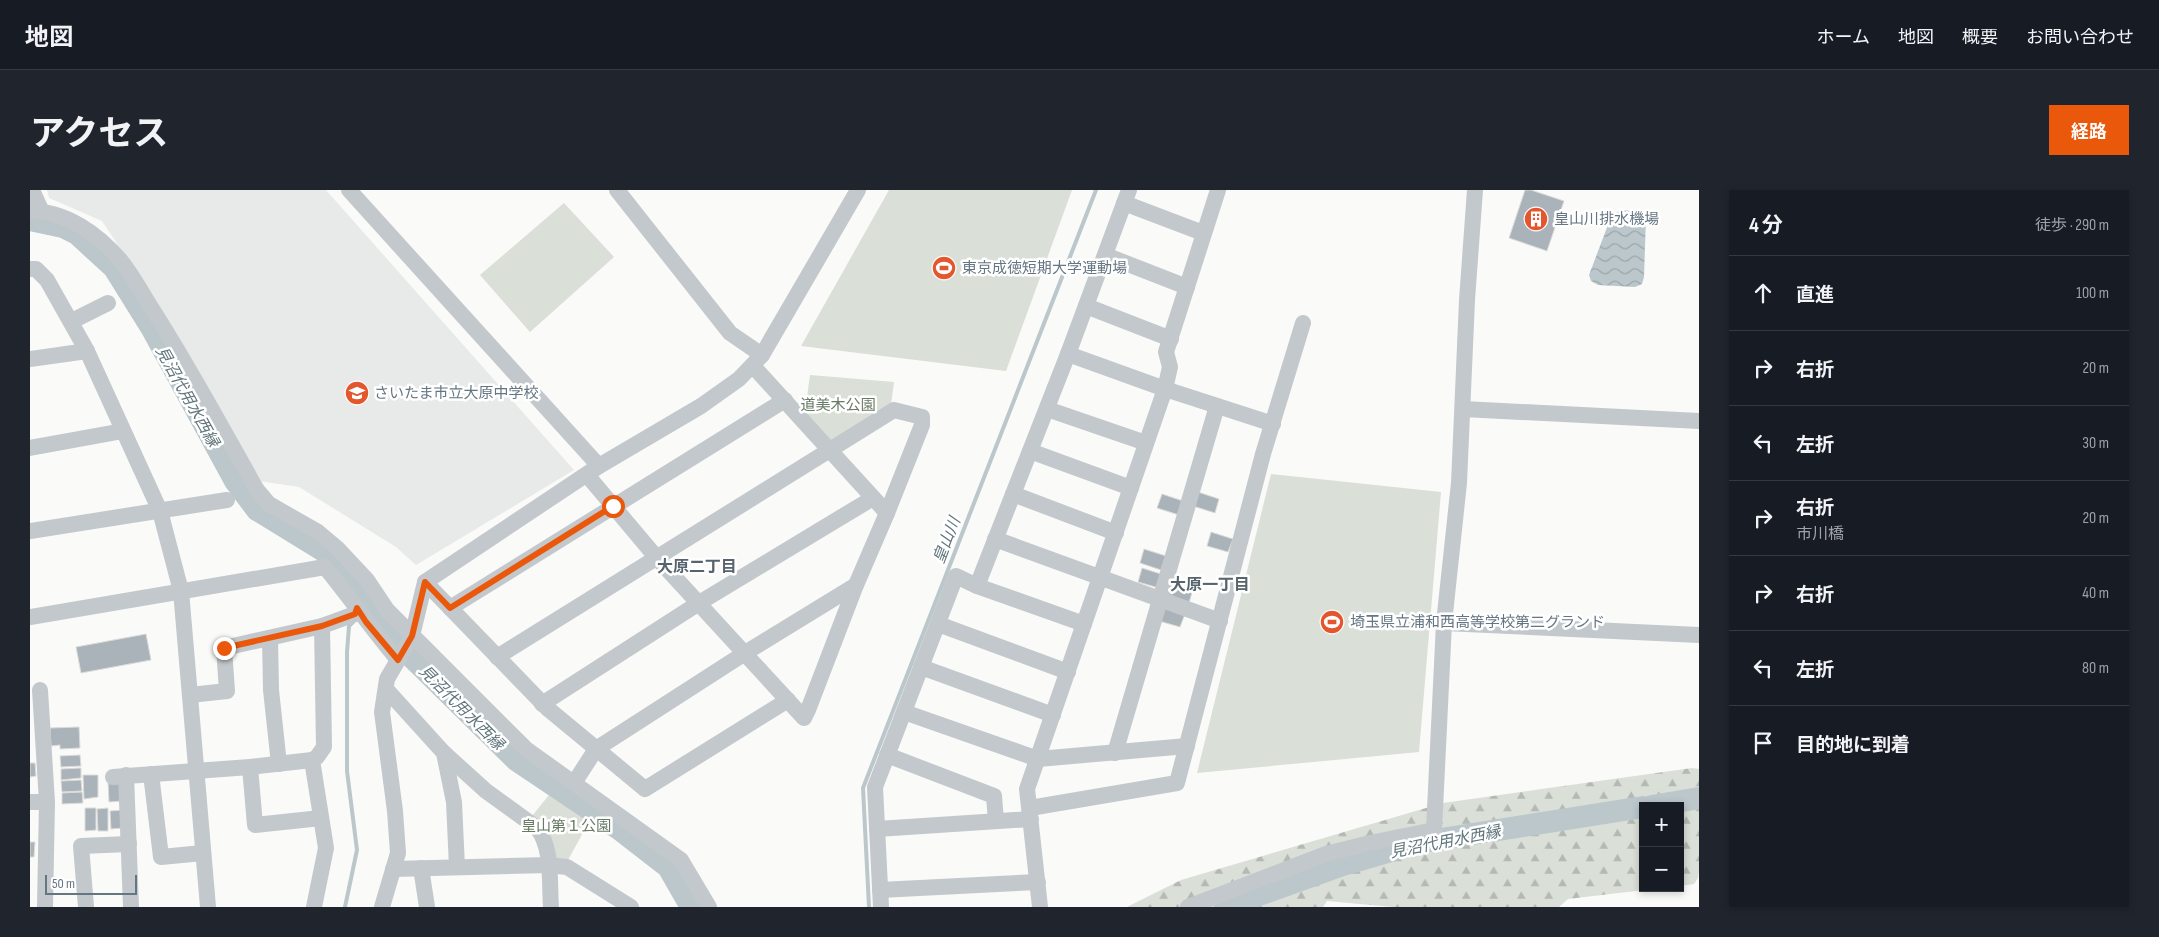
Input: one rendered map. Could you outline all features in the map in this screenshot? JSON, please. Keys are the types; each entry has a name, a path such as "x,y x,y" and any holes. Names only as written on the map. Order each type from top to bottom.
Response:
{"street":[{"path":"32,190 36,212 55,214 73,220 121,261 176,346 257,490 269,504 318,532 337,548 367,580 387,610 526,749 681,860 709,907"},
{"path":"349,190 593,471 613,506 656,557 804,718 922,425 922,418 894,410 829,450 656,557 496,656"},
{"path":"617,190 730,333 758,360 785,400 887,513"},
{"path":"382,907 398,853 395,811 382,712 387,679 412,636 425,582 593,471 701,406 738,379 758,360 858,190"},
{"path":"1040,907 1027,789 1165,388 1170,367 1166,352 1218,190"},
{"path":"1188,907 1325,851 1434,830 1444,623 1459,483 1467,300 1475,190"},
{"path":"977,586 1047,409 1126,196 1203,233"},
{"path":"1105,255 1187,287"},
{"path":"30,268 36,269 47,280 88,351 160,512 181,591 208,907"},
{"path":"72,321 108,303"},
{"path":"1086,306 1170,339"},
{"path":"877,829 996,822 1177,783 1263,454 1303,323"},
{"path":"30,359 88,351"},
{"path":"1068,354 1273,424"},
{"path":"450,608 785,400"},
{"path":"1114,753 1217,406"},
{"path":"1047,409 1146,443"},
{"path":"1463,409 1699,422"},
{"path":"30,448 123,431"},
{"path":"1030,451 1131,488"},
{"path":"1013,494 1116,533"},
{"path":"542,704 699,603 873,498"},
{"path":"30,531 227,500"},
{"path":"995,539 1220,621"},
{"path":"30,617 325,567 366,622 398,660"},
{"path":"881,907 875,787 956,576 977,586 1084,624"},
{"path":"425,582 542,704 645,789 788,700"},
{"path":"574,783 596,749 745,653 856,585"},
{"path":"190,695 227,692 224,648 322,626 355,614 357,608"},
{"path":"1444,623 1699,635"},
{"path":"938,624 1068,672"},
{"path":"131,907 129,844 119,776 250,767 312,760 317,757 324,747 322,626"},
{"path":"270,638 271,690 279,764"},
{"path":"921,668 1053,715"},
{"path":"386,689 444,753 486,792 537,828 545,839 551,907"},
{"path":"40,690 47,802 45,907"},
{"path":"904,712 1038,760 1187,746"},
{"path":"444,753 454,802 457,866"},
{"path":"887,755 994,796 996,822"},
{"path":"312,760 326,848 314,907"},
{"path":"250,767 255,825 321,818"},
{"path":"151,774 161,857 203,853"},
{"path":"30,802 47,802"},
{"path":"86,907 80,846 129,844"},
{"path":"394,869 457,866 548,865 567,867 610,900 631,907"},
{"path":"421,868 427,907"},
{"path":"880,890 1038,882"}],"shaded area":[{"name":"さいたま市立大原中学校","path":"47,190 326,190 574,470 416,565 396,547 299,487 259,481 165,316 102,221 49,198"}],"green space":[{"name":"東京成徳短期大学運動場","path":"889,190 1072,190 1006,371 801,346"},
{"path":"564,203 614,257 530,332 480,275"},
{"name":"道美木公園","path":"810,375 894,382 891,405 833,442 805,412"},
{"name":"埼玉県立浦和西高等学校第二グランド","path":"1271,474 1441,492 1419,752 1197,773"},
{"path":"1692,768 1699,769 1698,878 1694,884 1684,885 1684,802 1639,802 1639,891 1568,899 1559,907 1393,907 1327,901 1323,907 1127,907 1181,880 1443,803"},
{"name":"皇山第１公園","path":"549,795 590,820 568,860 557,860 554,855 550,834 532,816"}],"water":[{"path":"1620,210 1640,212 1646,217 1644,277 1642,284 1635,287 1598,285 1591,281 1589,275 1611,217"}],"building":[{"name":"皇山川排水機場","path":"1525,190 1531,190 1564,201 1547,251 1509,238"},
{"path":"1198,492 1219,499 1215,513 1193,506"},
{"path":"1162,494 1183,501 1179,515 1157,508"},
{"path":"1211,532 1233,539 1228,552 1207,546"},
{"path":"1144,549 1166,556 1161,570 1140,563"},
{"path":"1142,568 1164,575 1159,588 1138,582"},
{"path":"1172,582 1193,589 1189,603 1167,596"},
{"path":"1163,607 1185,614 1180,627 1159,621"},
{"path":"146,634 151,660 81,673 76,647"},
{"path":"79,727 80,748 60,749 60,745 51,746 50,728"},
{"path":"80,755 81,766 61,767 60,756"},
{"path":"30,763 35,763 36,776 30,777"},
{"path":"81,768 81,778 61,780 61,769"},
{"path":"83,775 98,775 98,797 84,799"},
{"path":"81,780 82,791 62,792 61,781"},
{"path":"121,780 122,801 109,802 108,781"},
{"path":"82,792 83,803 62,804 62,793"},
{"path":"85,808 96,808 96,830 85,831"},
{"path":"108,808 108,831 98,831 97,809"},
{"path":"123,810 123,828 111,829 110,811"},
{"path":"30,842 35,842 34,857 30,857"}],"waterway":[{"name":"皇山川","path":"869,907 863,788 1096,190"},
{"name":"見沼代用水西縁","path":"30,220 63,227 77,234 114,268 152,329 235,481 257,510 324,551 344,573 392,638 516,760 619,829 668,867 691,907"},
{"path":"345,907 357,850 347,771 347,652 349,626 354,621"},
{"name":"見沼代用水西縁","path":"1676,802 1699,798"},
{"name":"見沼代用水西縁","path":"1225,907 1343,865 1422,842 1639,808"}],"place":[{"name":"皇山川排水機場","path":"1536,219"},
{"name":"東京成徳短期大学運動場","path":"944,268"},
{"name":"さいたま市立大原中学校","path":"357,393"},
{"name":"埼玉県立浦和西高等学校第二グランド","path":"1332,622"}],"district":[{"name":"大原二丁目","path":"697,566"},
{"name":"大原一丁目","path":"1210,584"}],"route":[{"path":"224,648 322,626 355,614 357,608 366,622 398,660 412,636 425,582 450,608 613,506"}]}
